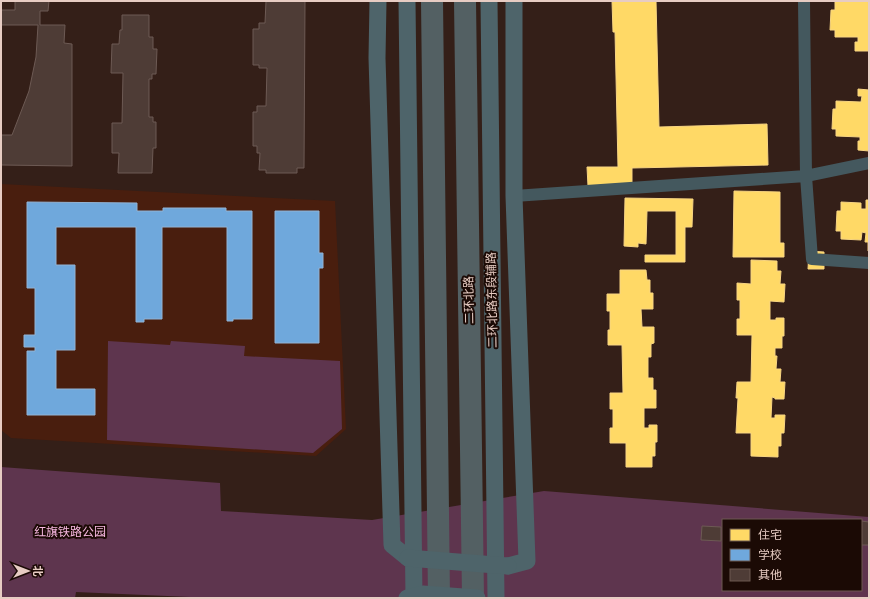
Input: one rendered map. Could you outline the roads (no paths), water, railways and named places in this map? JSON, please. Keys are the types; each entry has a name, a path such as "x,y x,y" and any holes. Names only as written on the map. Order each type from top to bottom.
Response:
{"highway":[{"path":"432,1 439,598"},
{"name":"二环北路","path":"465,1 473,598"}],"street":[{"path":"378,1 377,58 392,545 408,558 508,566 527,561 514,196 514,1"},
{"path":"407,1 414,598"},
{"name":"二环北路东段辅路","path":"488,1 496,598"},
{"path":"804,1 806,176 812,259 869,263"},
{"path":"514,196 806,176 869,163"},
{"path":"407,598 423,594 477,598"}],"park label":[{"name":"红旗铁路公园","path":"70,532"}]}
